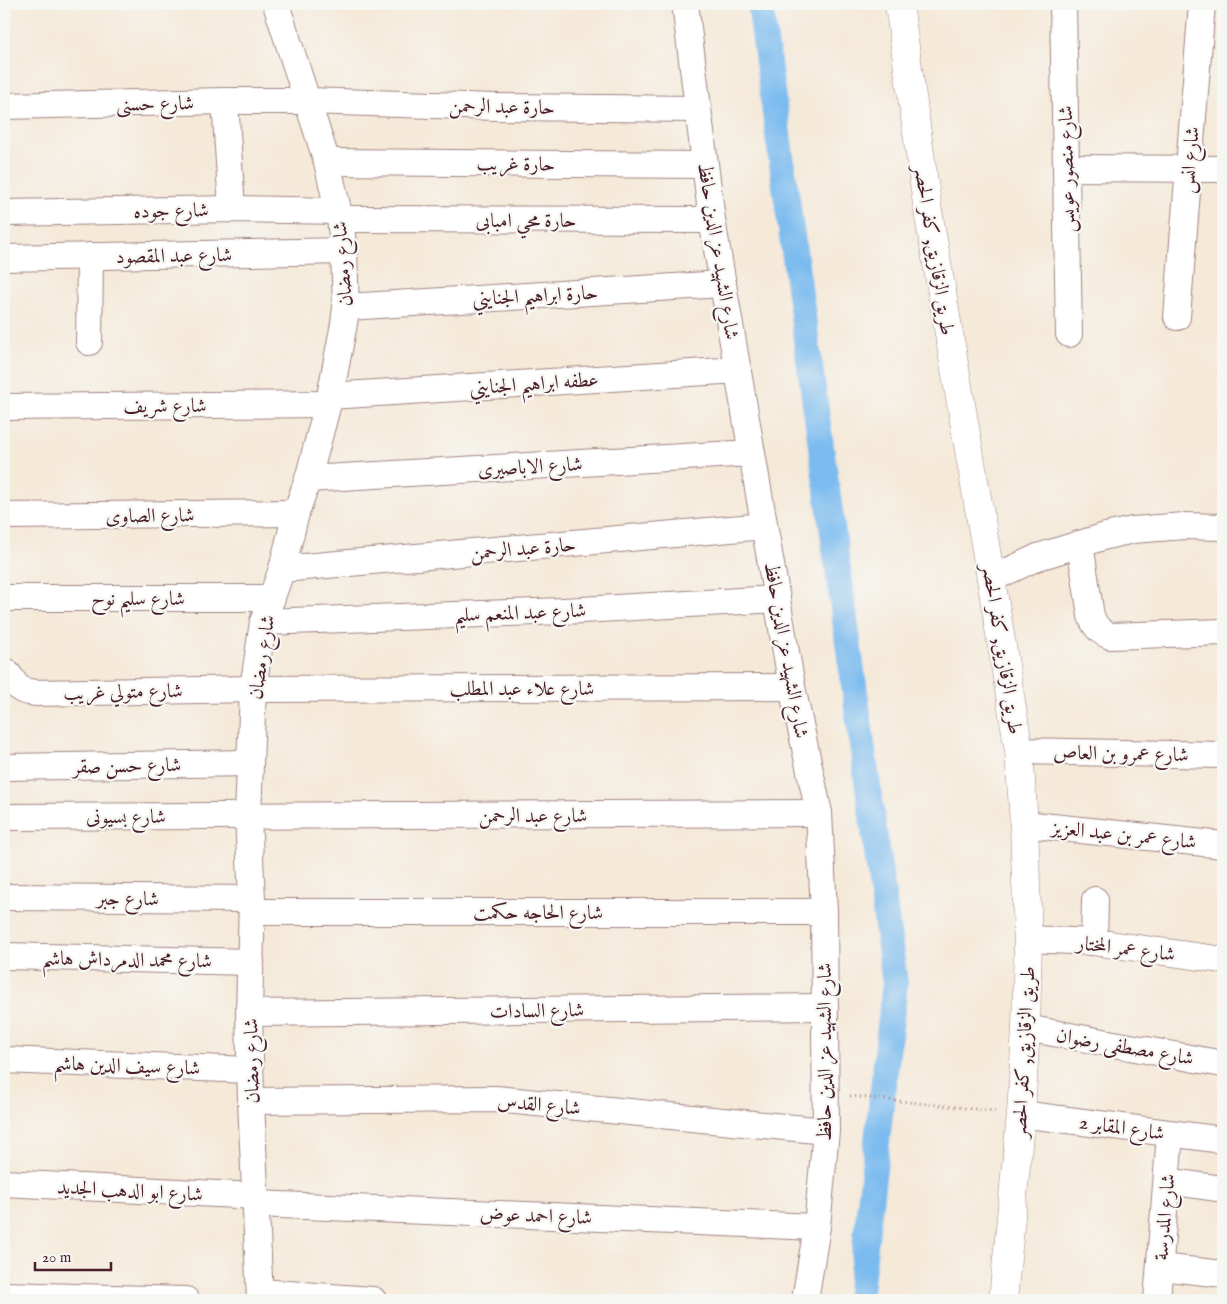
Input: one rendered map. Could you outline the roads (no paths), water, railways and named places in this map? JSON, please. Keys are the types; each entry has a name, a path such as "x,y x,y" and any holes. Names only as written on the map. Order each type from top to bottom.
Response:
{"main road":[{"name":"طريق الزقازيق, كفر الحصر","path":"900,4 928,211 992,579 1019,751 1024,824 1028,939 1026,1028 1021,1114 1003,1300"}],"street":[{"name":"شارع رمضان","path":"260,1296 249,1013 252,905 248,816 253,690 263,622 282,569 296,513 308,479 328,400 346,307 344,251 339,215 327,162 276,4"},
{"name":"شارع الشهيد عز الدين حافظ","path":"685,4 712,220 776,599 792,687 819,813 824,912 826,1131 817,1227 805,1300"},
{"name":"شارع منصور عويس","path":"1062,4 1069,334"},
{"name":"شارع انس","path":"1177,317 1202,4"},
{"path":"225,101 232,209"},
{"name":"شارع حسنى","path":"4,106 307,101"},
{"name":"حارة عبد الرحمن","path":"307,101 496,107 698,109"},
{"name":"حارة غريب","path":"327,162 705,165"},
{"path":"1066,168 1223,169"},
{"name":"شارع جوده","path":"4,213 232,209 339,215"},
{"name":"حارة محي امبابى","path":"339,215 712,220"},
{"name":"شارع عبد المقصود","path":"4,258 344,251"},
{"path":"89,342 90,256"},
{"name":"حارة ابراهيم الجنايني","path":"346,307 723,284"},
{"name":"عطفه ابراهيم الجنايني","path":"328,400 738,370"},
{"name":"شارع شريف","path":"4,407 328,400"},
{"name":"شارع الاباصيرى","path":"308,479 752,453"},
{"name":"شارع الصاوى","path":"4,516 296,513"},
{"name":"حارة عبد الرحمن","path":"282,569 764,526"},
{"path":"992,579 1038,557 1106,536 1133,530 1184,526 1223,527"},
{"path":"1080,544 1091,616 1094,625 1101,632 1110,636 1223,632"},
{"name":"شارع سليم نوح","path":"4,598 272,598"},
{"name":"شارع عبد المنعم سليم","path":"263,622 776,599"},
{"name":"شارع متولي غريب","path":"4,670 23,691 35,692 253,690"},
{"name":"شارع علاء عبد المطلب","path":"253,690 792,687"},
{"name":"شارع عمرو بن العاص","path":"1019,751 1223,755"},
{"name":"شارع حسن صقر","path":"4,767 250,764"},
{"name":"شارع عبد الرحمن","path":"248,816 819,813"},
{"name":"شارع بسيونى","path":"4,817 248,816"},
{"name":"شارع عمر بن عبد العزيز","path":"1024,824 1223,845"},
{"name":"شارع جبر","path":"4,897 252,905"},
{"path":"1094,942 1095,900"},
{"name":"شارع الحاجه حكمت","path":"252,905 824,912"},
{"name":"شارع عمر المختار","path":"1028,939 1094,942 1223,960"},
{"name":"شارع محمد الدمرداش هاشم","path":"4,956 251,962"},
{"name":"شارع السادات","path":"249,1013 825,1007"},
{"name":"شارع مصطفى رضوان","path":"1026,1028 1223,1064"},
{"name":"شارع سيف الدين هاشم","path":"4,1060 250,1070"},
{"name":"شارع القدس","path":"251,1101 503,1100 826,1131"},
{"name":"شارع المقابر 2","path":"1021,1114 1223,1140"},
{"name":"شارع المدرسة","path":"1156,1300 1170,1134"},
{"path":"1167,1181 1223,1189"},
{"name":"شارع ابو الدهب الجديد","path":"4,1183 256,1200"},
{"name":"شارع احمد عوض","path":"256,1200 817,1227"},
{"path":"1160,1267 1223,1274"},
{"path":"4,1295 186,1300"},
{"path":"260,1296 373,1300"}],"waterway":[{"path":"760,4 895,983 859,1300"}]}
